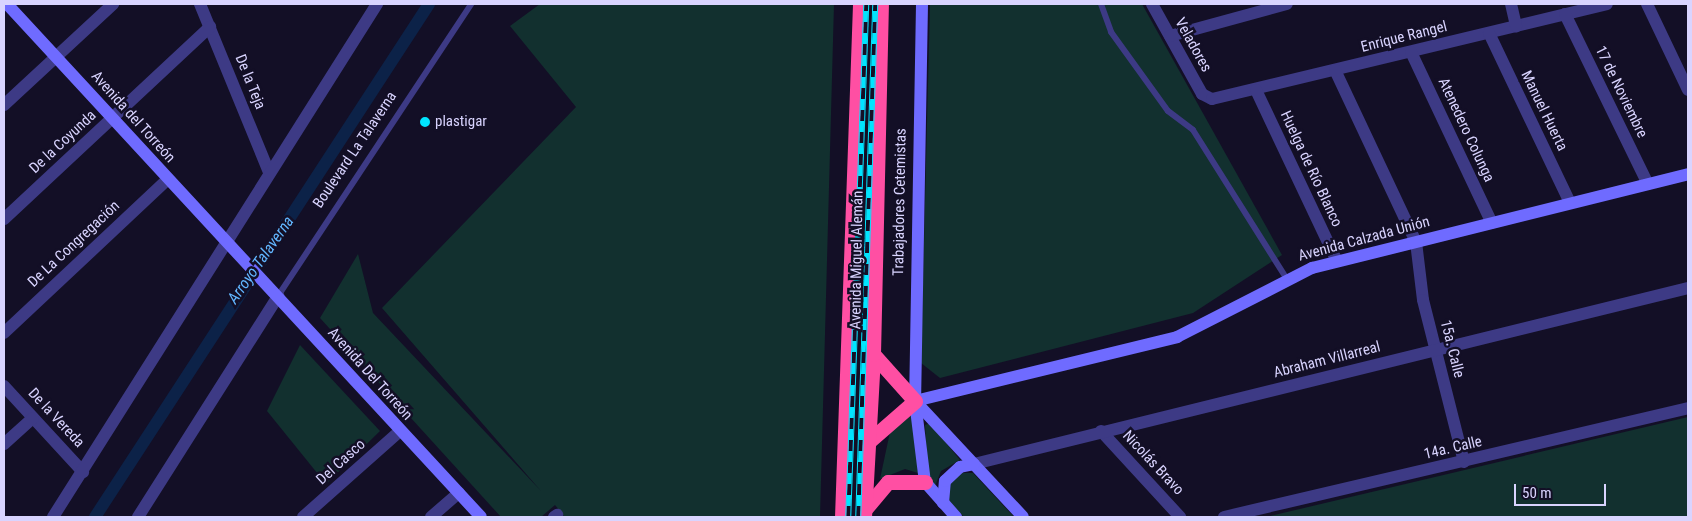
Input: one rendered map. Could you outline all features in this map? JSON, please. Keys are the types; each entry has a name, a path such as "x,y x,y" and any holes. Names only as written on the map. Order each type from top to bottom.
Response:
{"highway":[{"name":"Avenida Miguel Alemán","path":"842,517 860,4"},
{"name":"Avenida Miguel Alemán","path":"864,514 873,354 881,4"},
{"path":"868,442 915,401 873,354"},
{"path":"864,514 888,482 925,482"}],"street":[{"name":"Avenida del Torreón","path":"7,4 113,118 167,180 236,250"},
{"path":"4,105 113,4"},
{"name":"De la Teja","path":"200,4 269,172"},
{"path":"53,517 83,472 269,172 377,4"},
{"name":"Trabajadores Cetemistas","path":"922,4 915,401 925,482"},
{"name":"Veladores","path":"1152,4 1208,99"},
{"path":"1170,36 1243,9 1287,4"},
{"path":"1511,4 1516,26"},
{"name":"Enrique Rangel","path":"1208,99 1256,90 1607,4"},
{"path":"1647,4 1688,90"},
{"name":"17 de Noviembre","path":"1565,14 1648,184"},
{"name":"De la Coyunda","path":"4,219 210,27"},
{"name":"Manuel Huerta","path":"1488,33 1570,204"},
{"name":"Atenedero Colunga","path":"1411,52 1492,223"},
{"name":"15a. Calle","path":"1335,70 1416,242 1435,350 1464,462"},
{"name":"Huelga de Río Blanco","path":"1256,90 1337,261"},
{"name":"Avenida Calzada Unión","path":"915,401 1178,337 1220,319 1287,279 1337,261 1688,174"},
{"name":"De La Congregación","path":"4,333 167,180"},
{"name":"Avenida Del Torreón","path":"236,250 400,431 481,517"},
{"name":"Abraham Villarreal","path":"974,464 1101,431 1688,288"},
{"name":"Boulevard La Talaverna","path":"138,517 278,296"},
{"name":"De la Vereda","path":"4,386 83,472"},
{"path":"915,401 1023,517"},
{"name":"14a. Calle","path":"1224,517 1688,408"},
{"path":"4,444 33,418"},
{"name":"Del Casco","path":"303,517 400,431"},
{"name":"Nicolás Bravo","path":"1101,431 1180,517"},
{"path":"943,503 944,480 960,467 974,464"},
{"path":"925,482 956,517"},
{"path":"431,517 459,493"}],"lane":[{"name":"Boulevard La Talaverna","path":"278,296 471,4"},
{"path":"1101,4 1111,32 1168,111 1193,130 1287,279"}],"green space":[{"path":"540,4 834,4 820,517 565,517 555,505 541,517 501,517 320,318 358,254 373,313 541,491 382,308 576,107 510,26"},
{"path":"930,4 1142,4 1282,255 1193,313 940,378 921,363"},
{"path":"300,345 380,431 326,484 267,411"},
{"path":"912,410 918,473 905,469 880,479 890,432"},
{"path":"1688,417 1688,517 1266,517"},
{"path":"930,423 960,460 941,471 935,486 928,477 925,425"},
{"path":"962,473 973,473 1014,517 964,517 946,497 951,479"}],"waterway":[{"name":"Arroyo Talaverna","path":"95,517 429,4"}],"railway":[{"path":"848,517 866,4"},
{"path":"858,517 875,4"}],"place":[{"name":"plastigar","path":"425,122"}]}
